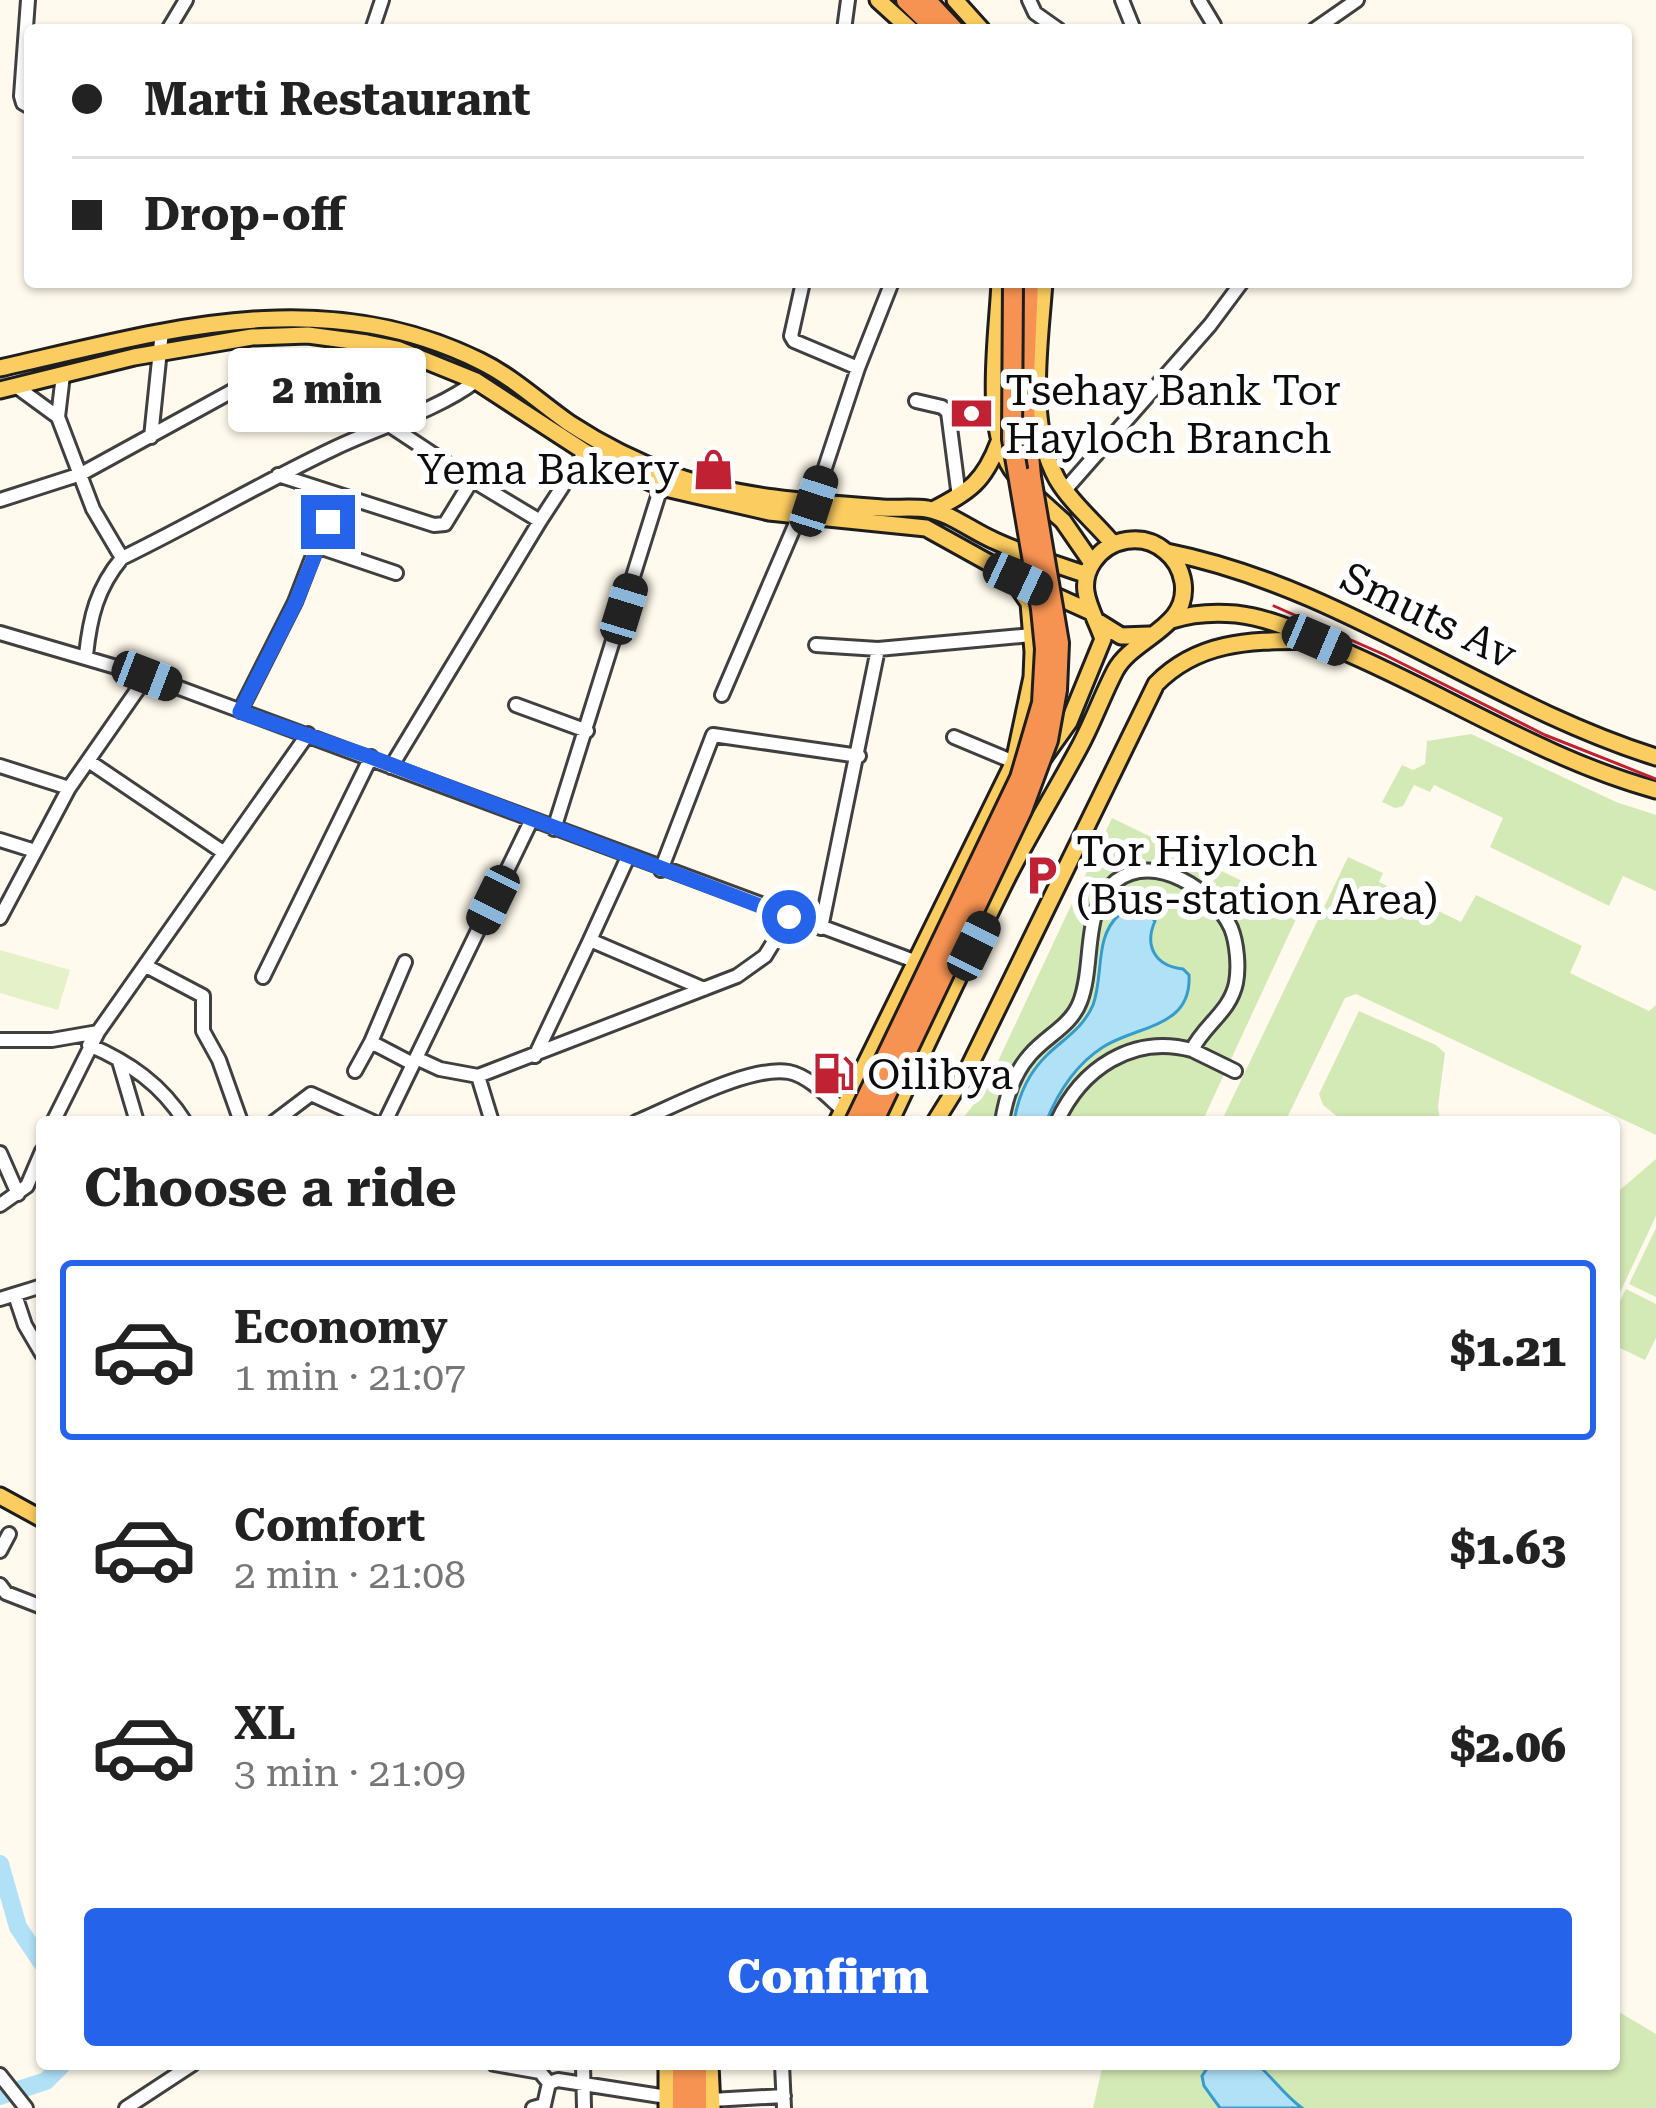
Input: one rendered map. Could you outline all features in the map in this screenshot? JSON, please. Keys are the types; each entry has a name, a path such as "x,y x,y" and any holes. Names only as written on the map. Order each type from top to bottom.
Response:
{"highway":[{"path":"906,0 931,24"},
{"path":"926,0 948,24"},
{"path":"846,1116 1012,796 1029,756 1042,703 1041,609 1012,439 1013,288"},
{"path":"876,1116 1022,810 1054,716 1058,626 1025,419 1029,288"},
{"path":"672,2104 680,2070"},
{"path":"698,2070 707,2105"}],"main road":[{"path":"878,0 904,24"},
{"path":"956,0 977,24"},
{"path":"997,799 1054,747 1070,722 1102,639 1086,600 1089,569 1064,521 1009,466 1000,439 996,390 1000,288"},
{"path":"1043,288 1038,379 1046,449 1065,490 1113,544"},
{"path":"0,368 162,331 264,317 311,316 373,324 481,361 571,424 674,476 799,516 926,528 1121,636 1150,635"},
{"path":"8,389 158,352 274,334 338,337 398,349 476,381 585,452 662,487 744,500 933,510 989,539 1089,569"},
{"path":"933,510 985,476 1000,439"},
{"path":"893,1116 1114,673 1131,650 1172,620 1184,592 1177,563 1167,552 1141,540 1113,544 1089,569"},
{"name":"Smuts Av","path":"1167,552 1270,579 1587,732 1656,757"},
{"path":"846,1116 1014,762 1032,676 1032,635 1025,593 1002,570"},
{"name":"Smuts Av","path":"1172,620 1194,613 1239,614 1317,640 1585,766 1656,790"},
{"path":"939,1116 968,1069 1156,684 1170,670 1215,647 1235,642 1317,640"},
{"path":"0,1496 36,1516"},
{"path":"0,1507 36,1525"},
{"path":"668,2070 672,2104"},
{"path":"707,2105 710,2070"}],"street":[{"path":"1029,0 1035,13 1051,24"},
{"path":"1323,24 1357,0"},
{"path":"24,55 24,104"},
{"path":"802,288 794,340 858,368"},
{"path":"814,501 890,288"},
{"path":"1065,490 1238,288"},
{"path":"151,437 162,331"},
{"path":"63,376 58,417 102,527 122,558"},
{"path":"86,655 96,600 122,558 278,475 457,395 476,381"},
{"path":"8,389 58,417"},
{"path":"0,500 81,474 236,389"},
{"path":"916,400 948,412 959,497"},
{"path":"386,424 540,521"},
{"path":"391,766 585,452"},
{"path":"278,475 434,525 445,524 472,480"},
{"path":"554,829 662,487"},
{"path":"240,712 319,548 337,496"},
{"path":"722,695 799,516"},
{"path":"319,548 396,573"},
{"path":"0,633 147,676 917,962"},
{"path":"816,645 878,649 1032,635"},
{"path":"820,928 878,649"},
{"path":"1,914 68,788 147,676"},
{"path":"517,705 587,731"},
{"path":"56,1116 93,1038 308,734"},
{"path":"661,870 713,735 859,756"},
{"path":"955,737 1014,762"},
{"path":"263,977 371,757"},
{"path":"90,762 223,852"},
{"path":"0,766 68,788"},
{"path":"389,1116 531,820"},
{"path":"0,840 34,851"},
{"path":"535,1056 628,857"},
{"path":"1004,1116 1016,1073 1031,1053 1070,1021 1081,1000 1099,901 1116,881 1136,871 1177,877 1207,895 1231,928 1236,984 1224,1012 1202,1030 1192,1050"},
{"path":"371,1042 440,1069 478,1076 737,976 764,956 789,917"},
{"path":"590,940 704,988"},
{"path":"355,1071 405,962"},
{"path":"146,966 202,996 202,1031 219,1060 239,1116"},
{"path":"0,1040 93,1038 161,1089 181,1116"},
{"path":"1060,1116 1068,1098 1100,1065 1148,1047 1192,1050 1235,1071"},
{"path":"118,1061 135,1116"},
{"path":"651,1116 751,1076 776,1072 804,1078 843,1116"},
{"path":"478,1076 490,1116"},
{"path":"284,1116 311,1094 360,1116"},
{"path":"0,1153 18,1194"},
{"path":"0,1205 18,1194 36,1166"},
{"path":"0,1299 36,1288"},
{"path":"15,1295 36,1344"},
{"path":"0,1551 9,1534"},
{"path":"0,1586 36,1605"},
{"path":"127,2108 184,2070"},
{"path":"583,2070 584,2108"},
{"path":"707,2105 784,2102 782,2070"},
{"path":"541,2107 543,2073 672,2104"},
{"path":"2,2078 21,2103"}],"green space":[{"path":"1471,734 1616,802 1656,815 1656,891 1623,876 1609,906 1490,847 1503,818 1434,785 1430,792 1414,785 1403,806 1382,802 1402,765 1413,770 1425,764 1427,741"},
{"path":"1112,818 1267,893 1263,905 1296,919 1205,1116 965,1116 984,1091"},
{"path":"1348,857 1383,873 1379,882 1461,922 1476,895 1582,946 1570,973 1649,1011 1656,1005 1656,1135 1356,994 1345,998 1288,1116 1224,1116"},
{"path":"0,950 70,970 58,1010 0,993"},
{"path":"1359,1011 1445,1053 1439,1116 1337,1116 1323,1105 1319,1094"},
{"path":"1656,1159 1656,1216 1620,1292 1620,1190"},
{"path":"1656,1228 1656,1297 1629,1284"},
{"path":"1626,1289 1656,1304 1656,1338 1645,1360 1620,1348 1620,1302"},
{"path":"1620,2013 1656,2034 1656,2108 1093,2108 1102,2070 1620,2070"}],"water":[{"path":"1148,914 1155,921 1154,953 1189,975 1182,1006 1160,1023 1093,1054 1068,1080 1049,1116 1016,1116 1035,1069 1089,1013 1106,934 1119,915"},
{"path":"1206,2070 1263,2070 1302,2108 1220,2108 1202,2076"}],"waterway":[{"path":"0,1864 18,1927 36,1954"},
{"path":"0,2096 46,2081 57,2070"}],"tram line":[{"path":"1274,606 1545,735 1656,779"}],"place":[{"name":"Tsehay Bank Tor Hayloch Branch","path":"971,414"},
{"name":"Yema Bakery","path":"713,469"},
{"name":"Tor Hiyloch (Bus-station Area)","path":"1042,875"},
{"name":"Oilibya","path":"833,1074"}],"route":[{"path":"328,522 296,602 240,712 371,757 789,917"}]}
